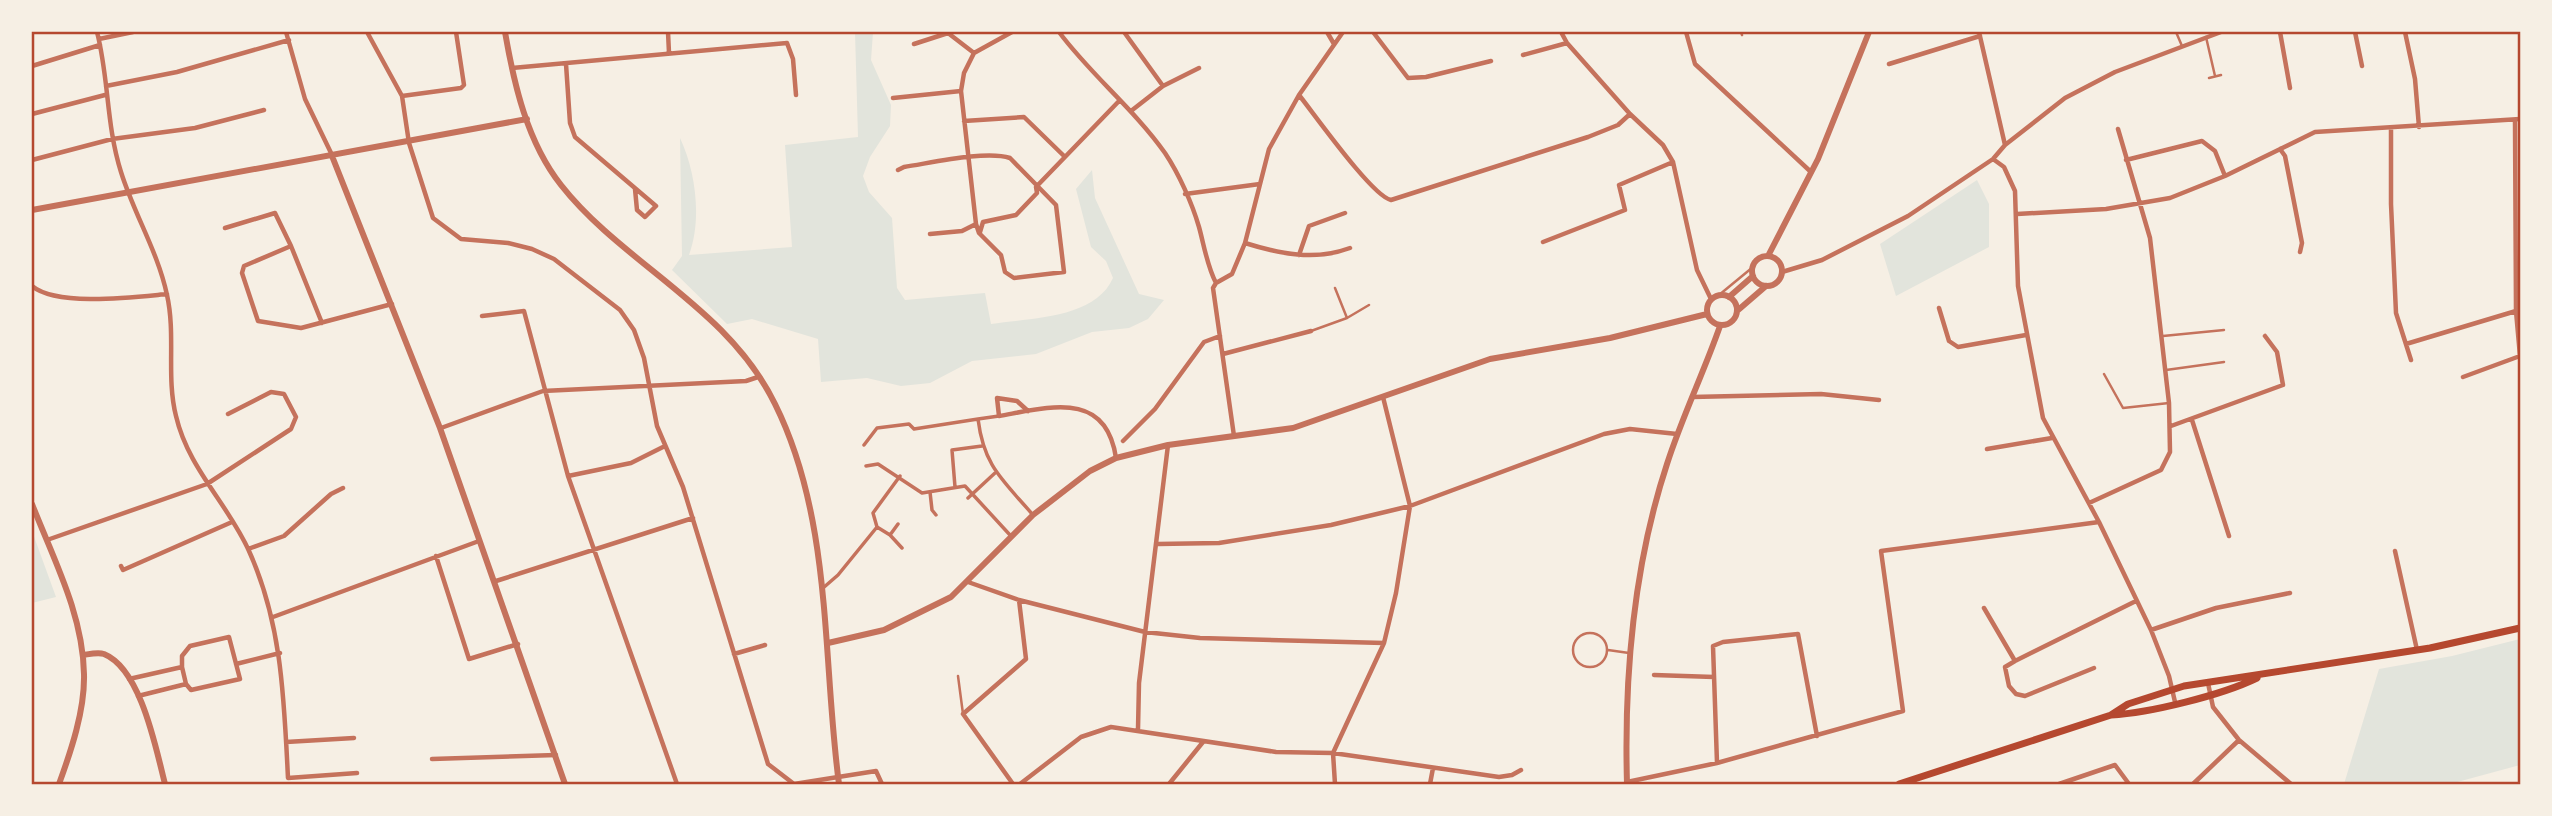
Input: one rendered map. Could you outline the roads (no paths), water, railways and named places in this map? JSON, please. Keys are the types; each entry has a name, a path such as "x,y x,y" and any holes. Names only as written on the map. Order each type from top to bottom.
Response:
{"main road":[{"path":"1899,785 2111,715 2128,704 2172,690 2417,650 2521,628"},
{"path":"2111,715 2133,714 2238,688 2261,677"}],"street":[{"path":"97,32 112,139 129,192 159,262 167,294 171,316 171,387 176,417 187,449 248,549 273,617 280,653 288,778 357,773"},
{"path":"32,66 133,32"},
{"path":"286,32 305,99 332,156 393,303 440,429 557,754 565,785"},
{"path":"367,32 402,96 409,143 433,218 461,239 508,243 532,249 554,260 620,310 634,330 644,358 657,426 693,518 768,764 794,785 838,782 876,771 882,785"},
{"path":"402,96 461,88 464,85 456,32"},
{"path":"505,32 527,120 561,184 591,216 697,305 758,377 775,404 795,453 813,529 828,643 838,782"},
{"path":"668,32 669,53"},
{"path":"898,170 969,159 1002,155 1010,158 1056,205 1064,272 1014,278 1005,272 1001,255 979,233 976,224 969,159 961,92 964,72 974,53 1012,32"},
{"path":"1059,32 1083,63 1131,111 1166,154 1185,194 1216,283"},
{"path":"1124,32 1163,86"},
{"path":"1327,32 1334,44"},
{"path":"1234,436 1213,288 1216,283 1232,274 1245,243 1269,149 1299,95 1343,32"},
{"path":"1373,32 1408,78 1426,77 1491,61"},
{"path":"1561,32 1567,43 1630,114 1663,145 1673,162 1697,270 1711,299 1707,314 1712,322 1720,326 1732,322 1737,311 1766,286 1776,282 1782,272 1822,260 1908,216 1993,159 2005,145 2065,98 2115,72 2221,32"},
{"path":"1686,32 1695,64 1811,173"},
{"path":"1729,297 1753,276 1753,267 1757,260 1768,256 1811,173 1868,32"},
{"path":"2280,32 2290,89"},
{"path":"2355,32 2362,66"},
{"path":"2406,32 2415,79 2419,127"},
{"path":"914,44 948,33 974,53"},
{"path":"1889,64 1979,34 2005,145"},
{"path":"106,86 177,72 289,40"},
{"path":"512,68 787,43 793,59 796,95"},
{"path":"1523,55 1567,43"},
{"path":"566,64 571,130 581,143 656,206 645,218 638,210 635,189"},
{"path":"1131,111 1163,86 1199,68"},
{"path":"893,98 961,92"},
{"path":"32,114 105,95"},
{"path":"1299,95 1365,178 1383,198 1391,200 1588,137 1618,125 1630,114"},
{"path":"1036,187 1120,100"},
{"path":"32,160 112,139 195,128 264,110"},
{"path":"964,121 1024,117 1064,156"},
{"path":"2017,214 2085,211 2140,204 2188,192 2315,132 2518,119 2516,311 2520,356 2463,377"},
{"path":"32,210 527,120"},
{"path":"2391,128 2396,313 2411,360"},
{"path":"2089,503 2161,470 2170,452 2171,426 2163,336 2150,238 2118,129"},
{"path":"2126,160 2202,141 2215,151 2225,176"},
{"path":"2280,149 2285,156 2302,243 2300,252"},
{"path":"1993,159 2010,177 2017,214 2016,264 2038,403 2052,438 2099,522 2151,630 2175,702"},
{"path":"1542,242 1625,210 1619,185 1673,162"},
{"path":"1185,194 1260,184"},
{"path":"979,233 983,222 1016,215 1037,193 1036,187"},
{"path":"225,228 275,213 322,323"},
{"path":"1299,255 1309,226 1345,213"},
{"path":"930,234 962,231 976,224"},
{"path":"1245,243 1274,252 1299,255 1328,256 1350,248"},
{"path":"291,246 244,266 242,273 258,321 301,328 393,303"},
{"path":"1768,256 1778,261 1782,272"},
{"path":"1753,276 1766,286"},
{"path":"32,286 46,294 95,298 167,294"},
{"path":"1711,299 1719,295 1729,297 1737,311"},
{"path":"1939,308 1949,341 1958,347 2026,335"},
{"path":"482,316 524,311 543,391 568,476 677,785"},
{"path":"2406,344 2516,311"},
{"path":"828,643 860,637 907,621 951,597 1032,515 1090,471 1116,458 1168,445 1293,428 1490,359 1610,338 1707,314"},
{"path":"1720,326 1677,434 1641,565 1626,710 1627,783 1717,763 1903,711 1881,551 2099,522"},
{"path":"1223,354 1311,331"},
{"path":"1123,441 1155,409 1204,342 1220,335"},
{"path":"2171,426 2283,385 2277,352 2265,336"},
{"path":"440,429 543,391 746,381 758,377"},
{"path":"46,540 207,484 291,429 296,417 284,394 271,392 228,414"},
{"path":"1692,397 1821,394 1879,400"},
{"path":"1335,785 1333,753 1384,643 1396,593 1410,506 1383,397"},
{"path":"999,416 997,398 1017,401 1028,411"},
{"path":"864,444 877,428 909,424 914,429 1028,411 1082,407 1098,418 1108,432 1116,458"},
{"path":"978,419 982,446 995,472 1032,515"},
{"path":"2192,420 2229,536"},
{"path":"1158,544 1219,543 1284,535 1410,506 1488,474 1604,435 1630,429 1677,434"},
{"path":"1987,449 2052,438"},
{"path":"1138,729 1146,632 1168,445"},
{"path":"568,476 631,463 665,446"},
{"path":"955,487 952,450 982,446"},
{"path":"866,466 878,464 922,493 965,486 1010,535"},
{"path":"968,498 995,472"},
{"path":"900,476 873,513 877,527 890,535 902,548"},
{"path":"248,549 284,536 331,494 343,488"},
{"path":"930,492 932,510 936,515"},
{"path":"32,504 70,601 83,655 84,676 80,712 59,785"},
{"path":"496,581 693,518"},
{"path":"121,566 123,570 232,522"},
{"path":"890,535 898,524"},
{"path":"822,589 838,575 877,527"},
{"path":"273,617 481,541"},
{"path":"2395,551 2417,650"},
{"path":"436,556 469,660 518,643"},
{"path":"968,582 1019,600 1146,632 1200,638 1384,643"},
{"path":"2151,630 2216,608 2290,593"},
{"path":"1013,785 963,714 1026,659 1019,600"},
{"path":"2094,668 2025,696 2015,694 2004,674 2005,667 2015,661 2136,601"},
{"path":"1984,608 2015,661"},
{"path":"1717,763 1713,646 1723,642 1798,634 1816,736"},
{"path":"229,637 236,664 240,679 191,690 186,684 181,656 190,646 229,637"},
{"path":"734,654 765,645"},
{"path":"83,655 101,653 116,660 128,679 150,724 165,785"},
{"path":"236,664 280,653"},
{"path":"128,679 182,667"},
{"path":"1654,676 1714,677"},
{"path":"2208,682 2213,707 2239,740 2291,785"},
{"path":"138,696 186,684"},
{"path":"1020,785 1081,737 1111,727 1276,752 1333,753 1499,777 1512,775 1521,769"},
{"path":"286,742 354,738"},
{"path":"2193,785 2239,740"},
{"path":"1169,785 1203,742"},
{"path":"432,759 557,754"},
{"path":"2059,785 2115,765 2129,785"},
{"path":"1430,785 1433,768"}],"lane":[{"path":"2176,32 2182,46"},
{"path":"2206,37 2215,76"},
{"path":"2209,78 2221,75"},
{"path":"1719,295 1753,267"},
{"path":"1335,288 1347,318"},
{"path":"1311,331 1347,318 1368,305"},
{"path":"2163,336 2224,330"},
{"path":"2166,370 2224,362"},
{"path":"2104,374 2123,408 2169,403"},
{"path":"1591,633 1602,637 1608,650 1605,660 1595,667 1581,665 1573,651 1577,638 1591,633"},
{"path":"1608,650 1630,653"},
{"path":"958,676 963,714"}]}
